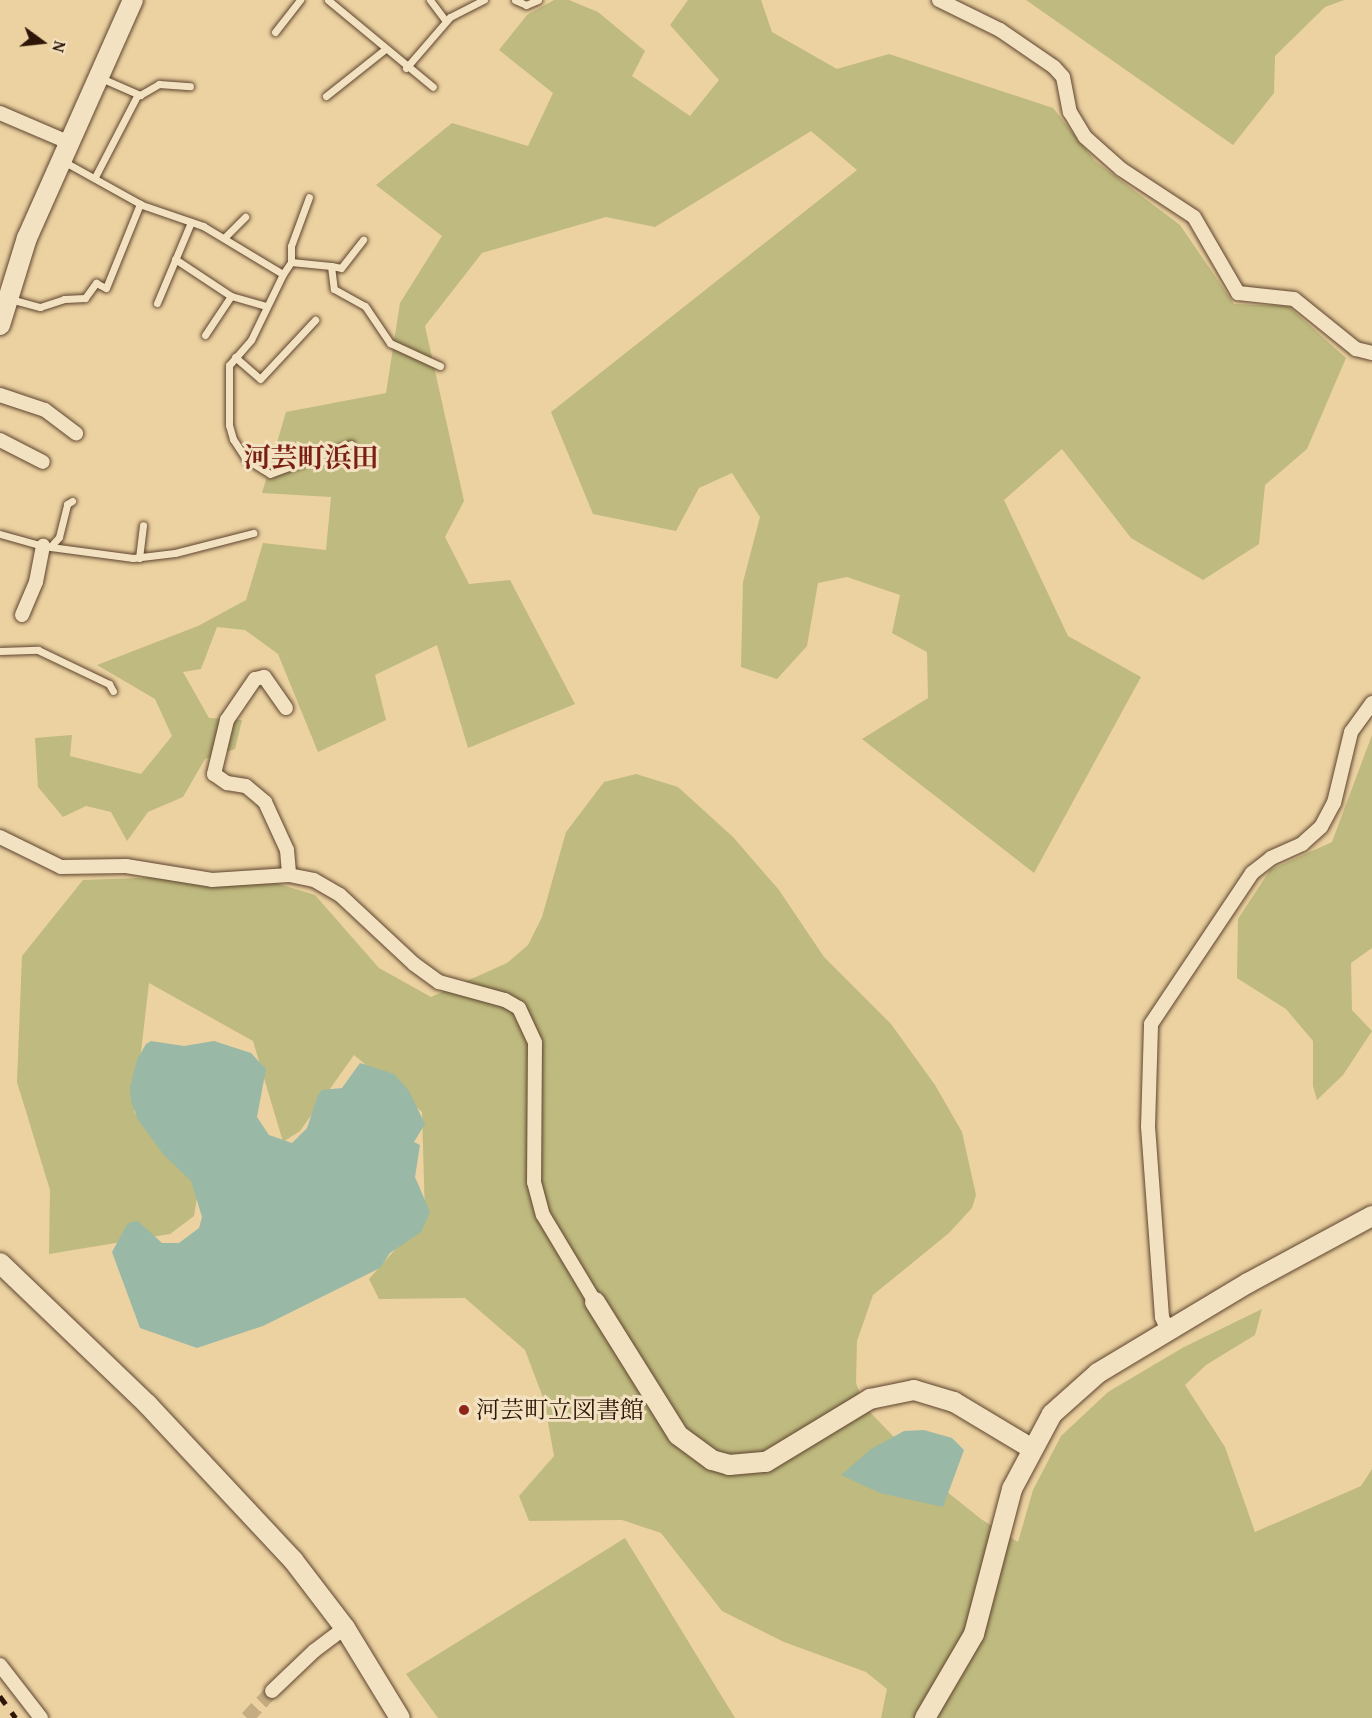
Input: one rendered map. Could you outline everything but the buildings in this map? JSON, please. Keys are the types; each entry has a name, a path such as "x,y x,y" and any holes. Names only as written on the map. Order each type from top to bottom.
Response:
{"street":[{"path":"0,325 15,268 133,0"},
{"path":"939,0 1000,30 1054,67 1063,77 1070,112 1085,137 1121,169 1194,217 1238,293 1294,299 1356,349 1372,353"},
{"path":"0,113 66,152"},
{"path":"0,395 45,410 76,433"},
{"path":"0,440 43,462"},
{"path":"22,615 36,582 47,546"},
{"path":"286,708 264,677 255,680 226,720 214,774 227,783 246,786 265,802 287,850 289,875"},
{"path":"1169,1333 1162,1317 1148,1127 1151,1024 1252,873 1270,858 1302,844 1321,827 1334,803 1351,732 1372,703"},
{"path":"0,837 61,867 126,866 212,880 289,875 325,884 414,964 439,982 505,1000 526,1016 536,1043 534,1182 543,1215 678,1435 712,1460 729,1465 766,1462 870,1399 914,1390 954,1402 1031,1449"},
{"path":"926,1718 974,1634 1012,1490 1031,1449 1053,1414 1082,1384 1248,1283 1372,1216"},
{"path":"0,1263 240,1499 293,1560 345,1628 400,1718"},
{"path":"272,1691 314,1651 345,1628"},
{"path":"0,1665 41,1718"}],"lane":[{"path":"275,32 300,0"},
{"path":"328,0 384,50 433,87"},
{"path":"430,0 446,21"},
{"path":"406,68 446,21 484,0"},
{"path":"514,0 526,5 538,0"},
{"path":"326,96 384,50"},
{"path":"99,77 138,94"},
{"path":"95,177 138,94 159,84 190,86"},
{"path":"66,152 95,177 141,204 191,222 224,238 283,274"},
{"path":"309,197 291,246 291,262 283,274 277,292 266,306 251,340 235,357 227,374 230,431 239,451 258,470 278,473 351,444"},
{"path":"7,298 40,307 64,299 85,298 96,283 106,288 141,204"},
{"path":"224,238 245,217"},
{"path":"157,303 191,222"},
{"path":"291,262 342,268 363,240"},
{"path":"175,260 231,296 266,306"},
{"path":"331,266 334,289 365,306 390,343 440,366"},
{"path":"205,335 231,296"},
{"path":"235,357 260,379 315,320"},
{"path":"47,546 59,537 67,504 72,501"},
{"path":"139,558 143,525"},
{"path":"0,534 47,546 139,558 253,533"},
{"path":"0,651 38,650 109,684 113,691"}],"shaded area":[{"path":"554,0 569,0 598,12 645,51 632,76 690,116 719,80 670,25 688,0 761,0 772,32 837,69 889,54 1053,108 1095,161 1180,225 1234,304 1288,306 1346,358 1307,449 1265,485 1259,544 1203,580 1131,538 1062,449 1004,500 1068,636 1141,677 1034,873 862,739 928,698 927,652 892,633 900,595 847,577 818,583 807,646 777,679 741,667 743,582 760,517 732,473 699,488 676,531 593,514 551,412 857,170 811,131 655,227 606,217 482,253 425,326 464,501 445,537 469,584 510,580 575,704 468,748 437,645 375,675 386,720 318,752 278,654 245,630 217,627 201,669 183,672 209,718 242,720 235,749 205,759 183,797 148,812 127,841 111,812 86,806 63,817 38,787 35,738 72,735 70,756 141,774 172,736 155,699 97,665 198,626 246,600 263,543 326,550 331,497 262,493 286,412 386,393 400,303 442,236 376,185 452,123 528,146 553,93 499,50 527,15"},
{"path":"1026,0 1344,0 1325,7 1275,56 1274,93 1233,145"},
{"path":"1372,735 1372,948 1351,963 1352,1010 1372,1031 1343,1075 1317,1100 1313,1086 1313,1041 1286,1009 1237,978 1238,919 1270,870 1332,842"},
{"path":"636,774 678,787 733,837 779,890 824,957 891,1024 935,1085 962,1132 976,1195 972,1208 949,1233 873,1295 857,1341 856,1383 865,1407 946,1491 981,1519 1018,1542 1033,1490 1061,1436 1108,1392 1184,1347 1262,1309 1255,1335 1206,1365 1185,1385 1225,1447 1255,1532 1361,1486 1372,1469 1372,1718 881,1718 887,1689 866,1672 784,1642 722,1611 661,1533 622,1520 529,1521 519,1496 554,1456 544,1400 525,1350 465,1298 379,1299 369,1279 425,1216 422,1112 354,1055 300,1131 283,1142 253,1041 149,983 134,1112 199,1185 194,1216 170,1234 49,1254 50,1190 17,1082 22,956 83,880 246,874 315,895 379,968 431,997 507,963 528,945 542,917 566,832 604,782"},
{"path":"151,1041 184,1046 214,1041 251,1053 266,1069 257,1117 269,1135 292,1143 307,1128 318,1095 322,1090 342,1088 360,1063 394,1074 409,1091 425,1124 414,1142 420,1145 415,1177 430,1212 421,1232 390,1253 380,1268 263,1326 197,1348 140,1328 112,1252 128,1223 138,1221 162,1243 179,1243 199,1228 202,1217 191,1181 164,1155 138,1120 131,1101 130,1087 137,1060 146,1044"},
{"path":"924,1430 952,1438 964,1450 943,1507 880,1493 841,1475 871,1449 904,1431"},
{"path":"625,1538 735,1718 438,1718 406,1674"}],"tunnel":[{"path":"247,1718 272,1691"}],"railway":[{"path":"0,1696 16,1718"}],"place":[{"name":"河芸町立図書館","path":"464,1410"}],"district":[{"name":"河芸町浜田","path":"311,458"}]}
